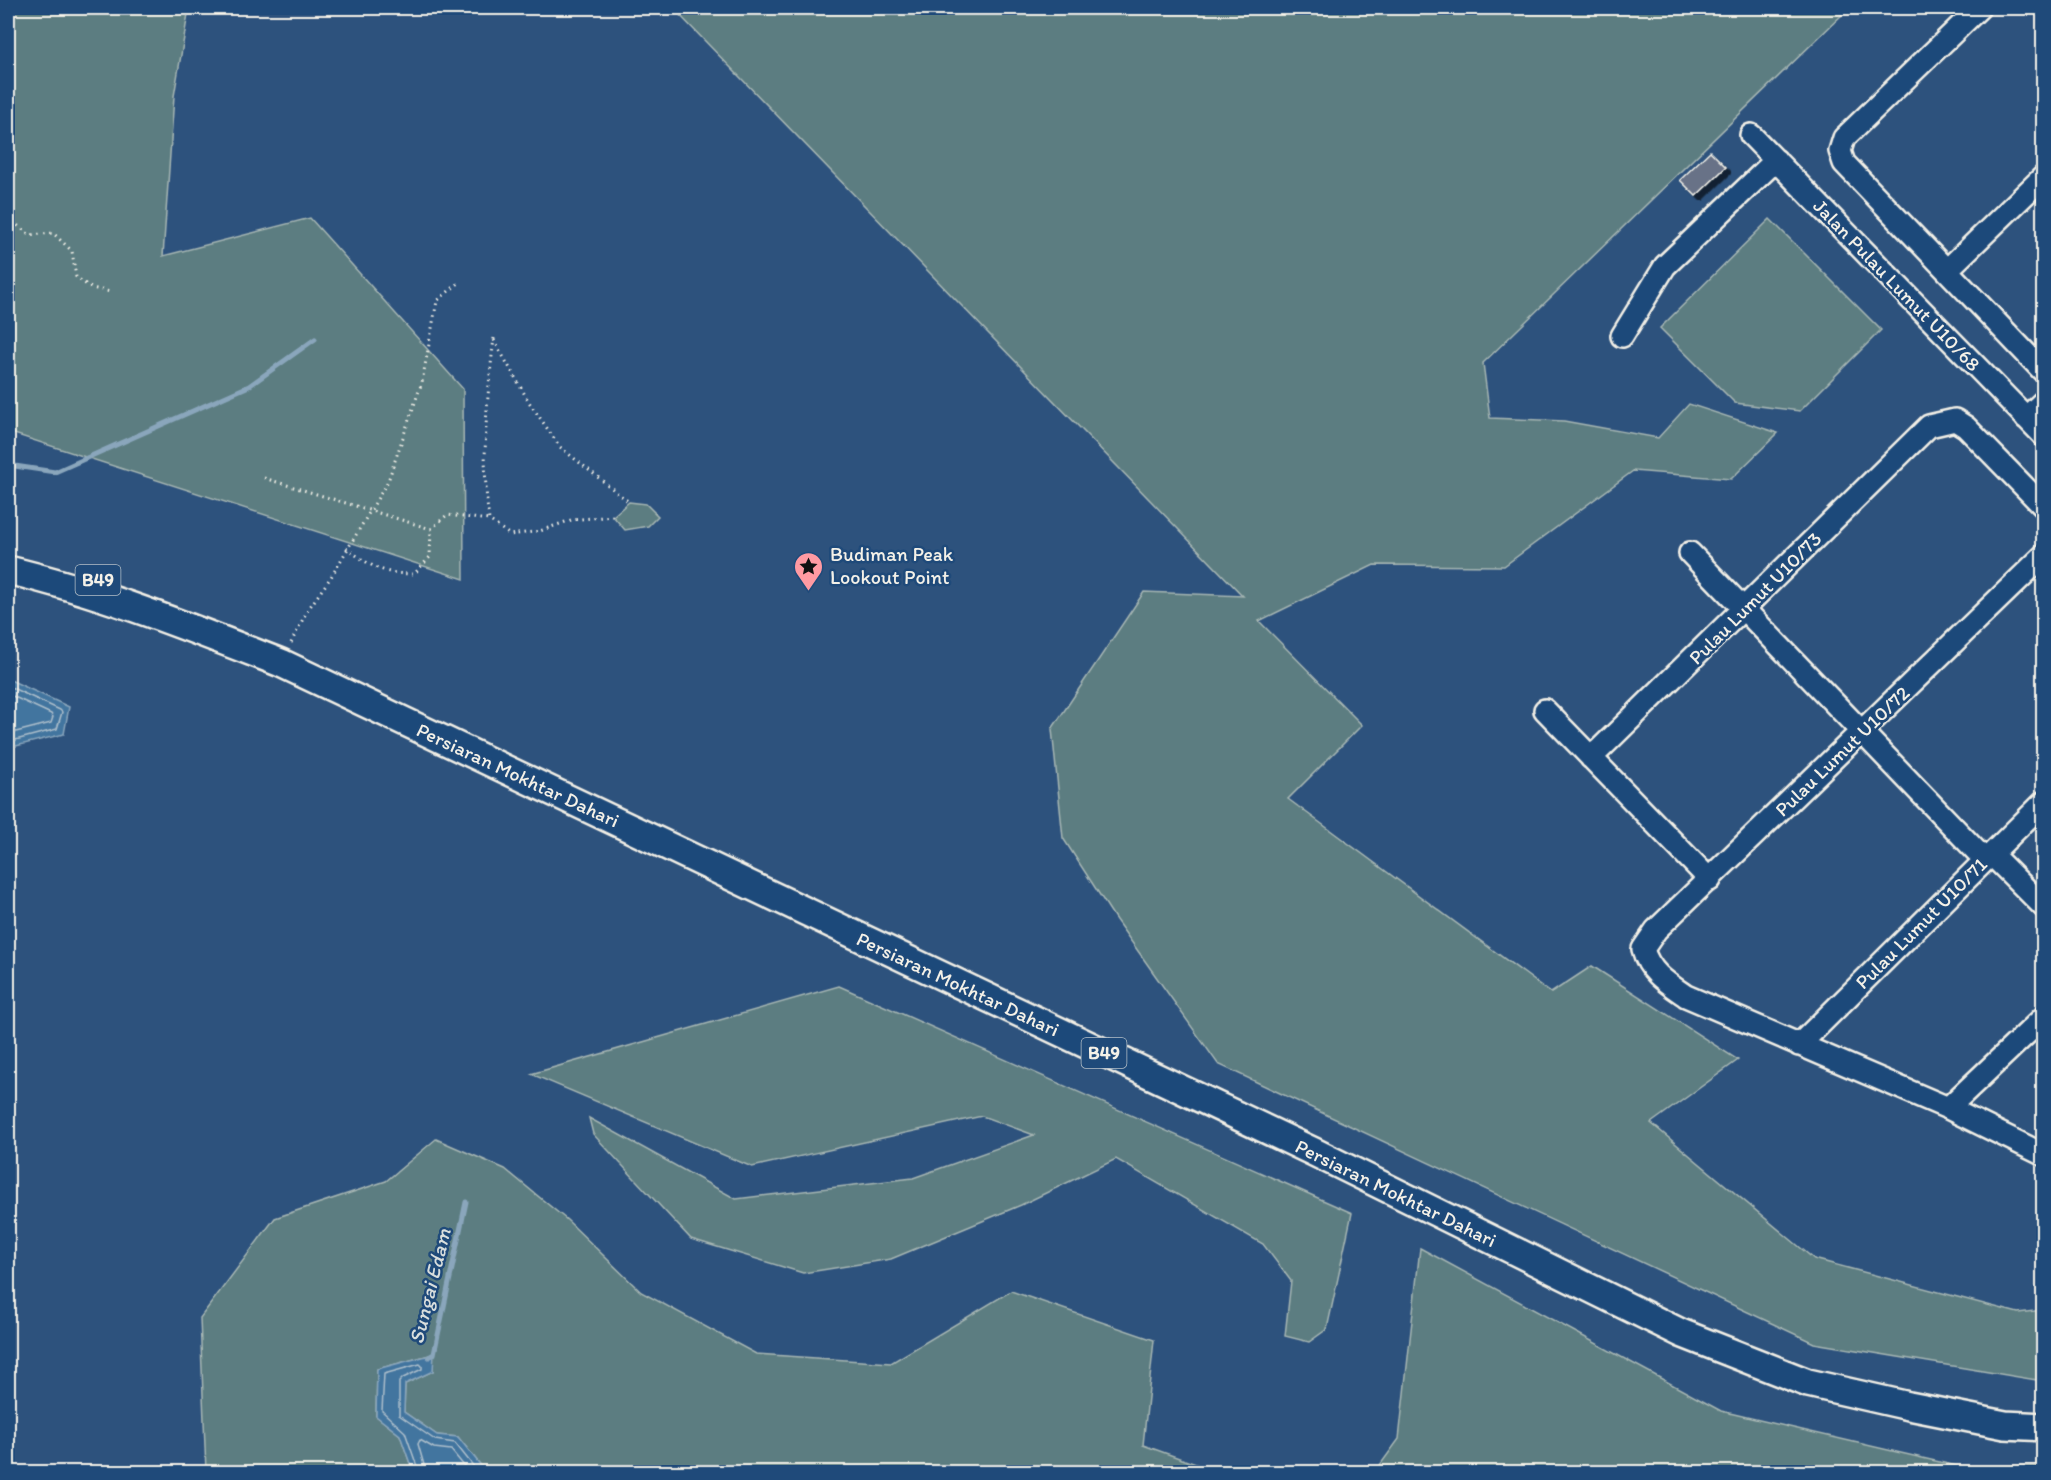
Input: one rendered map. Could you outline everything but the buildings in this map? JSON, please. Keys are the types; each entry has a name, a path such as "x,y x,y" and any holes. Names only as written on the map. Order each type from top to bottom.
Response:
{"main road":[{"name":"Persiaran Mokhtar Dahari","path":"8,554 62,567 123,589 181,624"},
{"name":"Persiaran Mokhtar Dahari","path":"8,570 43,578 181,624 281,663 1304,1147 1681,1333 1808,1383 2005,1425 2043,1427"}],"street":[{"path":"1979,8 1844,138 1840,151 1844,163 2043,372"},
{"name":"Jalan Pulau Lumut U10/68","path":"1751,135 2043,436"},
{"path":"1622,336 1665,266 1776,160"},
{"path":"1947,270 2043,176"},
{"path":"2026,418 2043,401"},
{"name":"Pulau Lumut U10/73","path":"1591,758 1929,426 1955,420 1966,428 2043,507"},
{"path":"1690,553 1862,733 1988,857 2043,907"},
{"name":"Pulau Lumut U10/72","path":"1799,1044 1686,996 1652,969 1643,949 1656,930 1862,733 2043,555"},
{"path":"1545,710 1710,880"},
{"name":"Pulau Lumut U10/71","path":"1799,1044 2043,802"},
{"path":"1948,1108 2043,1017"},
{"path":"1799,1044 1948,1108 2043,1155"}],"path":[{"path":"8,218 30,234 53,233 72,251 76,277 91,288 111,292"},
{"path":"281,663 307,611 331,577 346,548 388,481 422,382 437,302 460,282"},
{"path":"489,520 485,488 485,419 494,338 529,402 560,447 629,502"},
{"path":"264,478 431,530"},
{"path":"346,548 374,568 393,574 414,574 430,557 431,530 447,515 489,520 510,535 540,531 571,520 613,516"}],"green space":[{"path":"8,8 189,8 174,96 163,256 310,218 463,389 464,579 8,432"},
{"path":"673,8 1849,8 1483,363 1490,418 1564,421 1658,438 1689,404 1778,433 1731,479 1633,471 1504,566 1374,565 1259,621 1362,725 1288,799 1551,993 1592,966 1738,1060 1651,1123 1814,1259 2018,1313 2043,1310 2043,1381 1814,1343 1218,1064 1116,920 1063,838 1052,729 1144,592 1243,596"},
{"path":"1770,219 1881,330 1800,411 1735,403 1660,328"},
{"path":"629,502 646,504 658,516 648,526 625,530 613,516"},
{"path":"839,986 1352,1213 1327,1329 1309,1342 1285,1336 1291,1281 1263,1244 1116,1159 1021,1205 891,1259 803,1273 691,1239 593,1134 589,1118 736,1199 913,1178 1034,1135 982,1116 752,1167 531,1074"},
{"path":"436,1139 505,1169 567,1220 641,1292 756,1354 891,1363 1011,1291 1154,1340 1143,1445 1218,1472 486,1472 458,1437 437,1435 404,1412 405,1384 433,1371 433,1354 377,1369 376,1416 400,1435 413,1472 206,1472 200,1318 275,1218 386,1181"},
{"path":"1420,1248 1721,1411 1961,1467 2043,1466 2043,1472 1375,1472 1399,1439"}],"water":[{"path":"8,679 69,707 64,734 8,748"},
{"path":"434,1354 433,1371 405,1384 404,1412 437,1435 458,1437 486,1472 413,1472 400,1435 376,1416 377,1369"}],"waterway":[{"path":"8,465 55,472 249,386 315,339"},
{"name":"Sungai Edam","path":"429,1357 434,1354 466,1202"}],"place":[{"name":"Budiman Peak Lookout Point","path":"809,592"}]}
